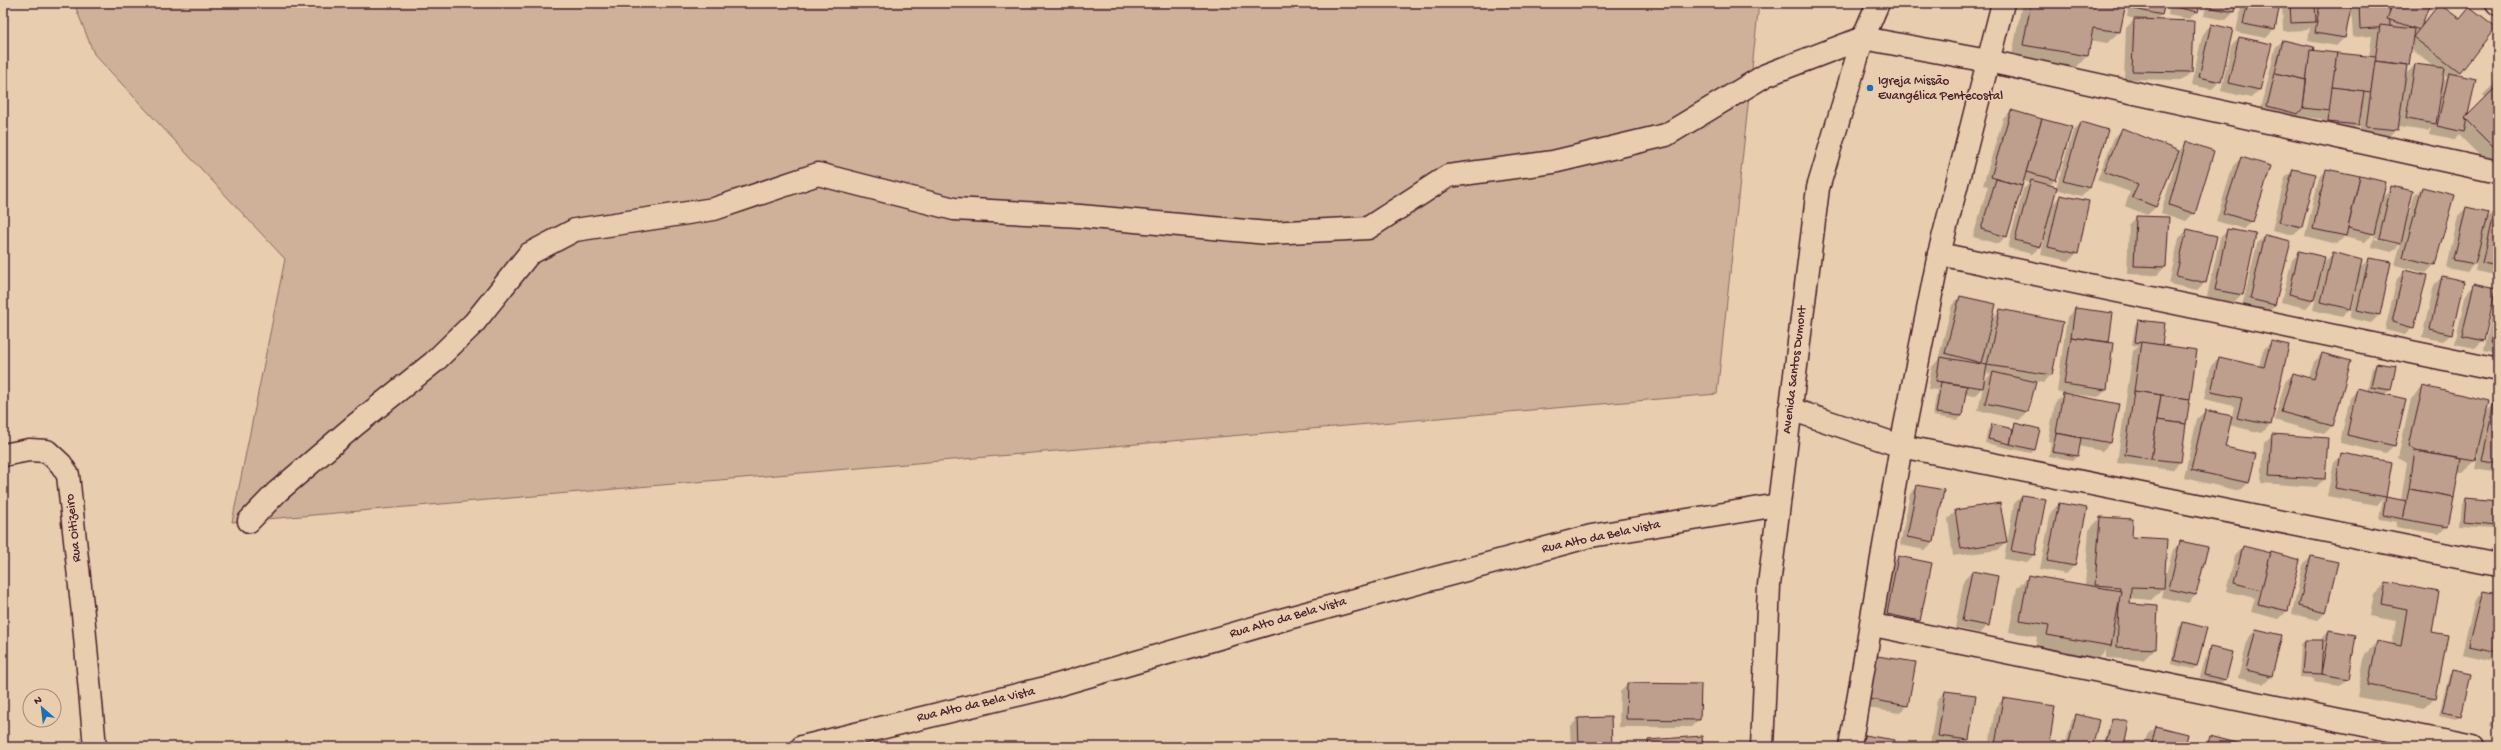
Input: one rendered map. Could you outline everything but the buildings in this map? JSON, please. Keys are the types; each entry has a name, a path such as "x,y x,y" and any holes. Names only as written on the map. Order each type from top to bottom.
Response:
{"street":[{"name":"Avenida Santos Dumont","path":"1762,747 1769,585 1818,188 1863,38 1878,3"},
{"path":"1850,747 1872,625 1901,446 1939,254 2003,3"},
{"path":"249,521 277,492 354,426 434,362 474,323 530,254 575,230 714,209 818,174 954,209 1080,216 1268,233 1368,228 1448,176 1553,162 1666,135 1766,75 1863,38 1988,61 2498,172"},
{"path":"1939,254 2498,370"},
{"path":"1790,409 1901,446 2498,565"},
{"name":"Rua Oitizeiro","path":"3,455 29,450 47,451 61,464 68,475 95,747"},
{"name":"Rua Alto da Bela Vista","path":"802,747 1054,686 1281,620 1591,536 1778,504"},
{"path":"1872,625 2472,747"}],"shaded area":[{"path":"74,3 1759,3 1717,394 232,522 285,259 94,54"}],"place":[{"name":"Igreja Missão Evangélica Pentecostal","path":"1870,88"}]}
